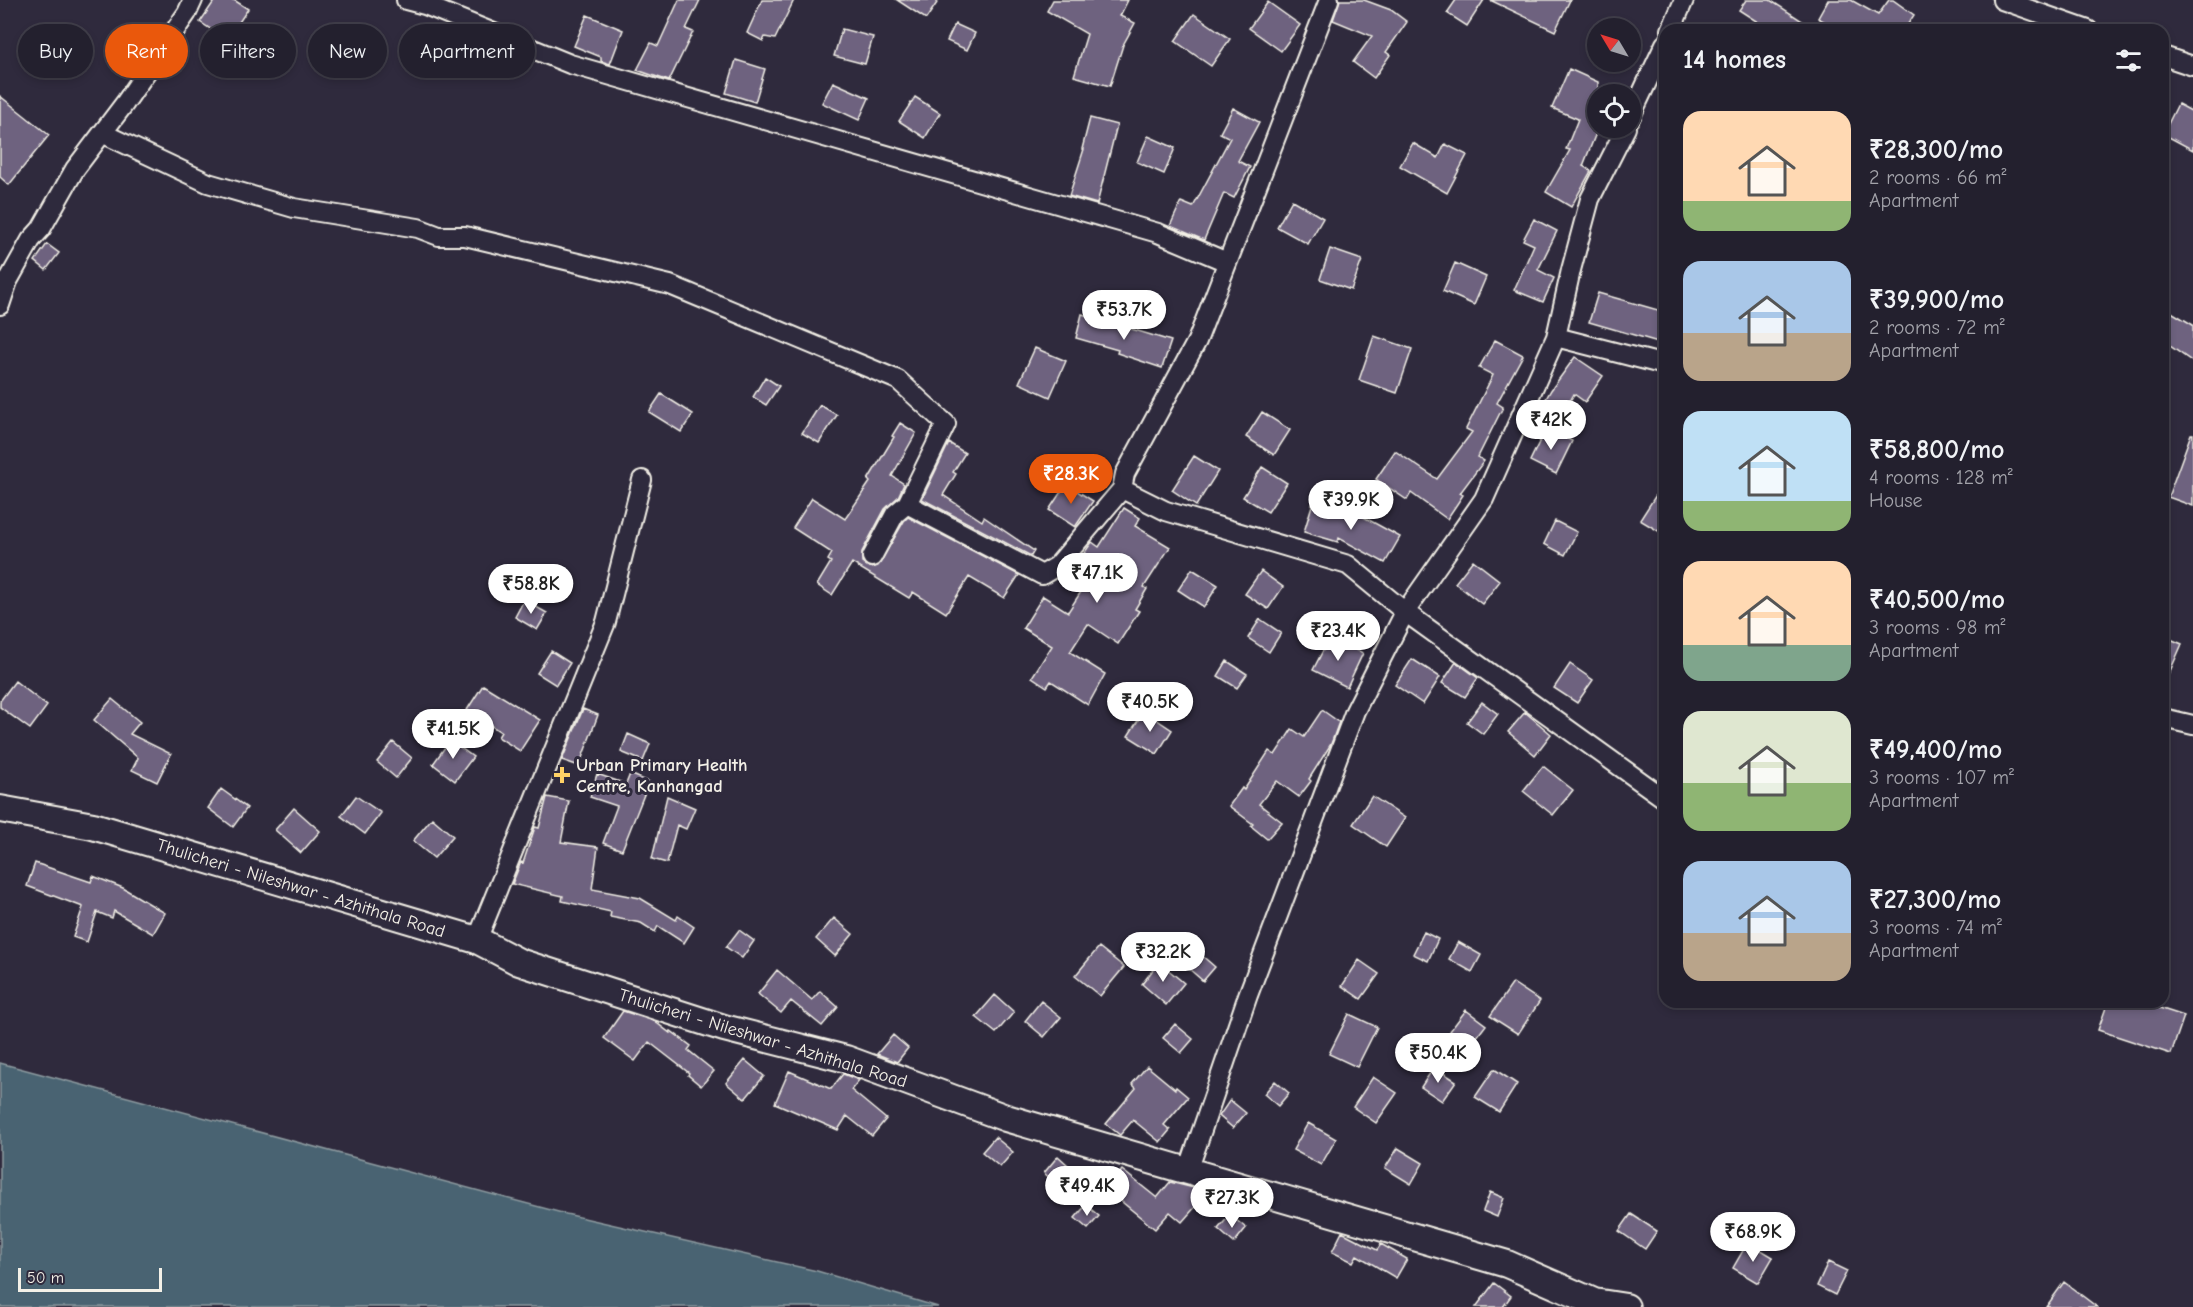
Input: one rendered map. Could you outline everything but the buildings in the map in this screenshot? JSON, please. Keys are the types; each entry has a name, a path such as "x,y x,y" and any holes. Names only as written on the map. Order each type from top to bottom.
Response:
{"main road":[{"name":"Thulicheri - Nileshwar - Azhithala Road","path":"0,809 93,826 477,940 530,966 724,1028 846,1059 1006,1118 1507,1264 1594,1302 1626,1307"}],"street":[{"path":"0,305 8,280 31,240 41,229 75,169 187,13 192,0"},
{"path":"406,0 428,2 570,64 1158,233 1227,262"},
{"path":"907,504 1042,575 1057,566 1122,489 1125,474 1197,341 1329,0"},
{"path":"1674,24 1684,0"},
{"path":"2002,0 2071,24"},
{"path":"1641,95 1659,57"},
{"path":"2169,58 2193,66"},
{"path":"102,133 208,183 294,208 418,228 439,236 465,236 670,285 898,380 946,424 907,504 895,514 872,557"},
{"path":"1188,1171 1248,995 1355,711 1405,612 1484,500 1556,337 1590,199 1621,138"},
{"path":"1556,337 1659,363"},
{"path":"477,940 606,622 642,480"},
{"path":"1122,489 1166,511 1348,565 1405,612 1659,795"},
{"path":"2169,719 2193,725"}],"water":[{"path":"0,1063 566,1214 817,1271 938,1307 0,1307"}],"place":[{"name":"Urban Primary Health Centre, Kanhangad","path":"562,775"}]}
